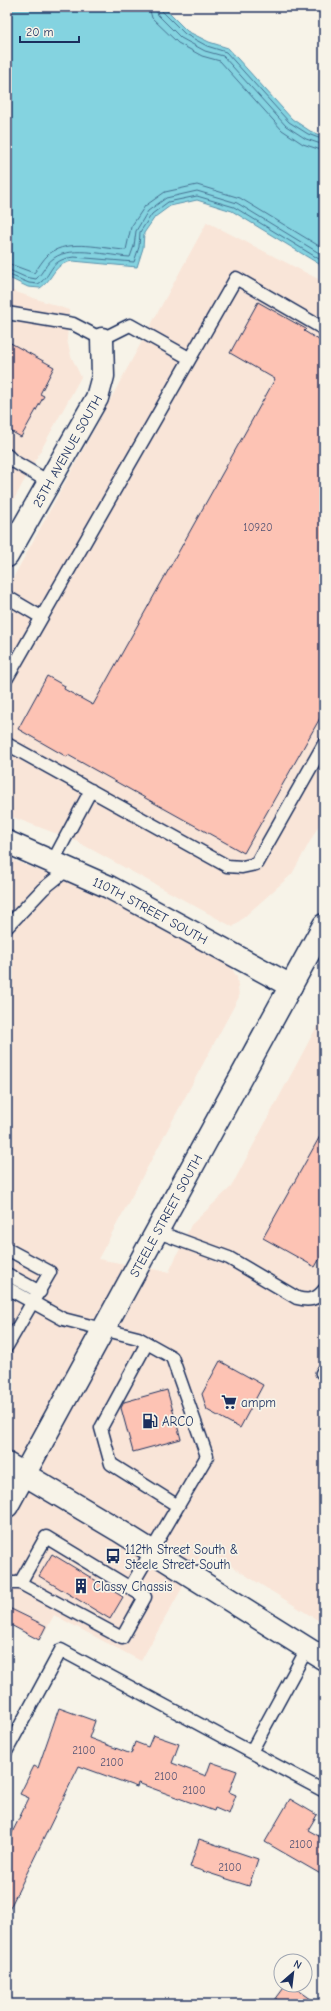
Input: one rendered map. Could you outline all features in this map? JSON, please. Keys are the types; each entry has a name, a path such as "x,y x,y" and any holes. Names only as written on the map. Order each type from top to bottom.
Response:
{"main road":[{"name":"25TH AVENUE SOUTH","path":"7,556 91,410 101,387 104,368 102,339"},
{"name":"110TH STREET SOUTH","path":"7,842 109,887 291,986"},
{"name":"STEELE STREET SOUTH","path":"7,1506 16,1469 104,1330 324,925"},
{"path":"16,1469 152,1551 315,1654"}],"lane":[{"path":"7,678 236,278 324,329"},
{"path":"7,313 73,324 102,339 130,325 189,358"},
{"path":"7,455 13,462 49,482"},
{"path":"7,597 42,617"},
{"path":"7,744 227,866 242,867 256,864 324,744"},
{"path":"7,927 43,889 61,865 91,790"},
{"path":"158,1232 229,1258 297,1298 306,1300 316,1298 324,1290"},
{"path":"7,1249 50,1272 34,1303 7,1346"},
{"path":"7,1274 40,1292"},
{"path":"7,1288 63,1319 138,1338 172,1357 207,1456 130,1588"},
{"path":"147,1343 101,1428 112,1464 178,1506"},
{"path":"324,1370 322,1373 324,1374"},
{"path":"7,1583 20,1583 122,1638 145,1597 46,1537 20,1583"},
{"path":"7,1750 60,1650 324,1792"},
{"path":"251,1752 315,1654"}],"shaded area":[{"path":"207,222 324,282 324,816 292,874 233,927 76,841 7,815 7,589"},
{"path":"7,289 69,310 67,340 71,356 81,377 7,512"},
{"path":"7,858 97,892 227,961 237,977 239,997 98,1259 169,1272 191,1225 231,1187 324,1013 324,1624 204,1549 141,1661 54,1615 43,1635 7,1616"}],"water":[{"path":"7,7 163,7 187,31 209,42 228,48 292,119 310,131 324,137 324,267 232,211 197,200 170,206 155,217 144,233 143,248 137,267 73,261 57,268 49,280 40,288 28,287 7,277"}],"building":[{"path":"258,302 306,329 304,331 324,343 324,711 244,853 68,755 67,757 18,729 47,676 65,686 64,689 93,705 275,379 230,353"},
{"path":"7,341 54,367 40,394 44,396 21,437 7,429"},
{"path":"324,1129 324,1251 315,1267 263,1238"},
{"name":"ampm","path":"220,1361 263,1385 240,1428 207,1410 202,1394"},
{"name":"ARCO","path":"167,1390 181,1439 133,1452 121,1408 124,1402"},
{"name":"Classy Chassis","path":"52,1554 123,1597 110,1619 39,1576"},
{"path":"7,1607 46,1626 39,1640 7,1623"},
{"path":"59,1708 95,1721 89,1738 131,1754 135,1742 148,1747 153,1735 179,1744 172,1763 206,1776 211,1762 237,1771 229,1792 236,1795 229,1814 215,1808 214,1811 138,1783 137,1787 79,1766 7,1914 7,1843 29,1798 20,1794 34,1766 38,1768"},
{"path":"290,1799 317,1815 308,1830 324,1839 324,1876 265,1842"},
{"path":"199,1839 258,1859 249,1886 190,1867"},
{"path":"280,1993 302,1993 318,2004 272,2004"}],"place":[{"name":"ampm","path":"229,1402"},
{"name":"ARCO","path":"150,1421"},
{"name":"112th Street South & Steele Street South","path":"113,1556"},
{"name":"Classy Chassis","path":"81,1586"}]}
